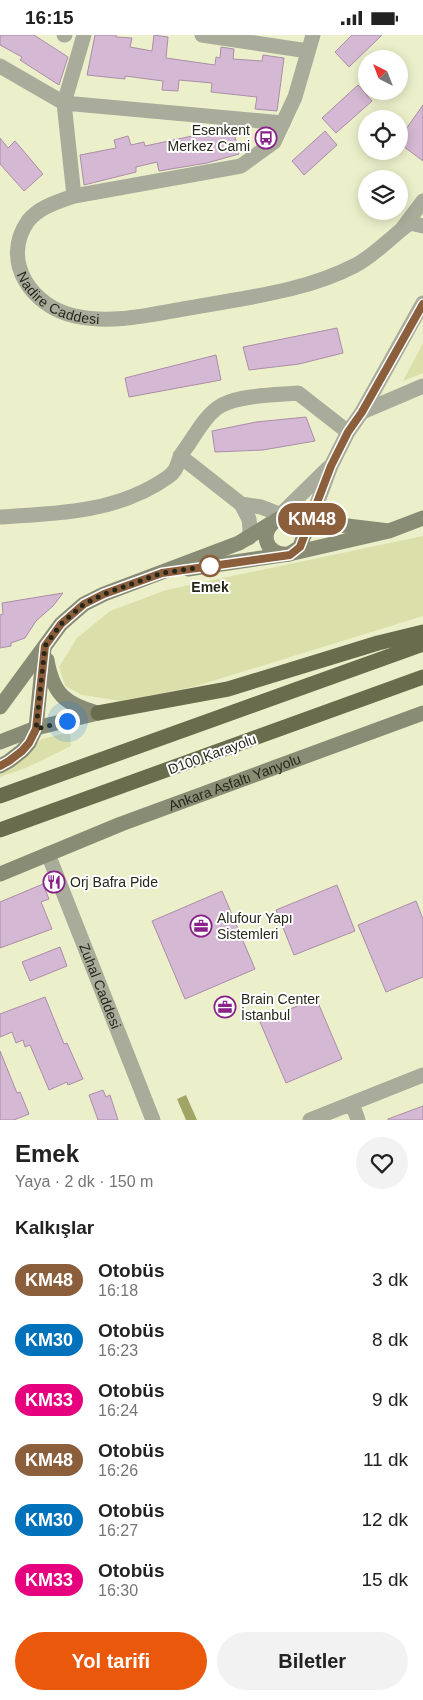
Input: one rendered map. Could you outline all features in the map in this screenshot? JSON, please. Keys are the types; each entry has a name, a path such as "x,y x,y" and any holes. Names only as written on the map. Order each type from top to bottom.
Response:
{"highway":[{"path":"98,713 228,689 378,643 423,632"},
{"path":"0,796 423,644"},
{"name":"D100 Karayolu","path":"0,830 423,677"}],"main road":[{"path":"162,573 290,555 390,531 423,518"},
{"path":"280,520 302,529 303,541 295,552 290,555 278,553 269,546 266,535 280,520"},
{"path":"0,707 61,624 84,604 104,594 249,538 280,520 310,521 390,531"},
{"path":"45,646 49,674 54,686 63,697 76,707 98,713"},
{"path":"0,766 22,751 29,743 36,729 45,646"},
{"path":"0,742 36,729 98,713"},
{"name":"Ankara Asfaltı Yanyolu","path":"0,874 226,785 423,713"}],"street":[{"path":"74,196 64,103 84,35"},
{"path":"202,35 308,51"},
{"name":"Nadire Caddesi","path":"313,35 294,97 274,142 241,166 74,196 49,205 36,213 28,221 15,245 16,265 26,286 47,306 61,313 94,319 126,319 292,290 357,264 402,229 423,201"},
{"path":"0,66 64,103 283,123"},
{"path":"402,229 410,223 423,226"},
{"path":"303,541 331,466 348,432 362,412 423,303"},
{"path":"362,412 423,386"},
{"path":"0,517 61,514 105,506 132,497 170,476 178,465 180,456 211,414 222,405 241,399 298,393 348,432"},
{"path":"180,456 241,504 249,519 249,538"},
{"path":"241,504 261,507 280,520 331,466"},
{"name":"Zuhal Caddesi","path":"48,854 153,1120"},
{"path":"310,1120 423,1075"},
{"path":"352,1103 358,1120"}],"shaded area":[{"path":"423,343 423,373 403,381"},
{"path":"423,536 423,616 193,687 121,701 82,695 65,686 59,667 77,638 110,611 166,590"},
{"path":"70,732 71,746 26,768 0,777 0,771 16,764 42,739"},
{"path":"186,1095 197,1120 186,1120 177,1099"}],"building":[{"path":"0,35 34,35 68,57 59,85 20,60 22,57 0,45"},
{"path":"95,35 116,35 116,37 132,38 130,47 152,51 154,35 168,37 166,58 215,65 216,57 220,58 221,47 234,49 233,59 262,61 263,55 284,58 277,111 255,109 257,97 211,92 212,83 179,80 178,91 162,90 163,81 125,76 125,79 87,75"},
{"path":"352,35 382,35 367,50 358,50 358,58 349,67 335,52"},
{"path":"358,85 358,100 372,101 362,110 358,110 358,113 336,133 322,118"},
{"path":"423,105 423,161 408,150 408,126"},
{"path":"233,128 239,154 207,163 159,171 157,162 136,167 136,172 84,185 80,155 116,148 114,140 128,136 131,145 144,142 145,146"},
{"path":"325,131 337,145 304,175 292,161"},
{"path":"0,138 8,148 15,141 43,174 24,191 0,164"},
{"path":"337,328 343,353 299,364 249,370 243,347"},
{"path":"216,355 221,380 129,397 125,378"},
{"path":"306,417 315,441 263,450 215,452 212,431 256,422"},
{"path":"63,593 53,606 36,621 25,638 11,643 11,646 0,648 2,603"},
{"path":"43,884 49,899 41,902 52,929 0,948 0,902"},
{"path":"337,885 355,931 294,955 276,910"},
{"path":"222,891 255,969 185,999 152,921"},
{"path":"416,901 423,919 423,977 386,992 358,925"},
{"path":"60,947 67,966 30,981 22,962"},
{"path":"45,997 64,1044 67,1043 83,1079 68,1085 67,1082 49,1090 30,1045 25,1047 23,1040 16,1043 12,1032 0,1037 0,1014"},
{"path":"316,998 342,1059 286,1083 260,1022"},
{"path":"0,1051 17,1093 20,1092 29,1114 14,1120 0,1120"},
{"path":"103,1090 106,1097 110,1095 118,1120 98,1120 89,1095"},
{"path":"423,1106 423,1120 388,1120 388,1119"}],"bus line":[{"name":"KM48","path":"0,766 16,757 22,751 29,743 36,729 45,646 61,624 84,604 104,594 162,573 290,555 300,547 331,466 348,432 362,412 423,304"}],"place":[{"name":"Esenkent Merkez Cami","path":"266,138"},
{"name":"Emek","path":"210,566"},
{"name":"Orj Bafra Pide","path":"54,882"},
{"name":"Alufour Yapı Sistemleri","path":"201,926"},
{"name":"Brain Center İstanbul","path":"225,1007"}],"route":[{"path":"67,721 36,729 45,646 61,624 84,604 104,594 162,573 216,565 210,566"}]}
